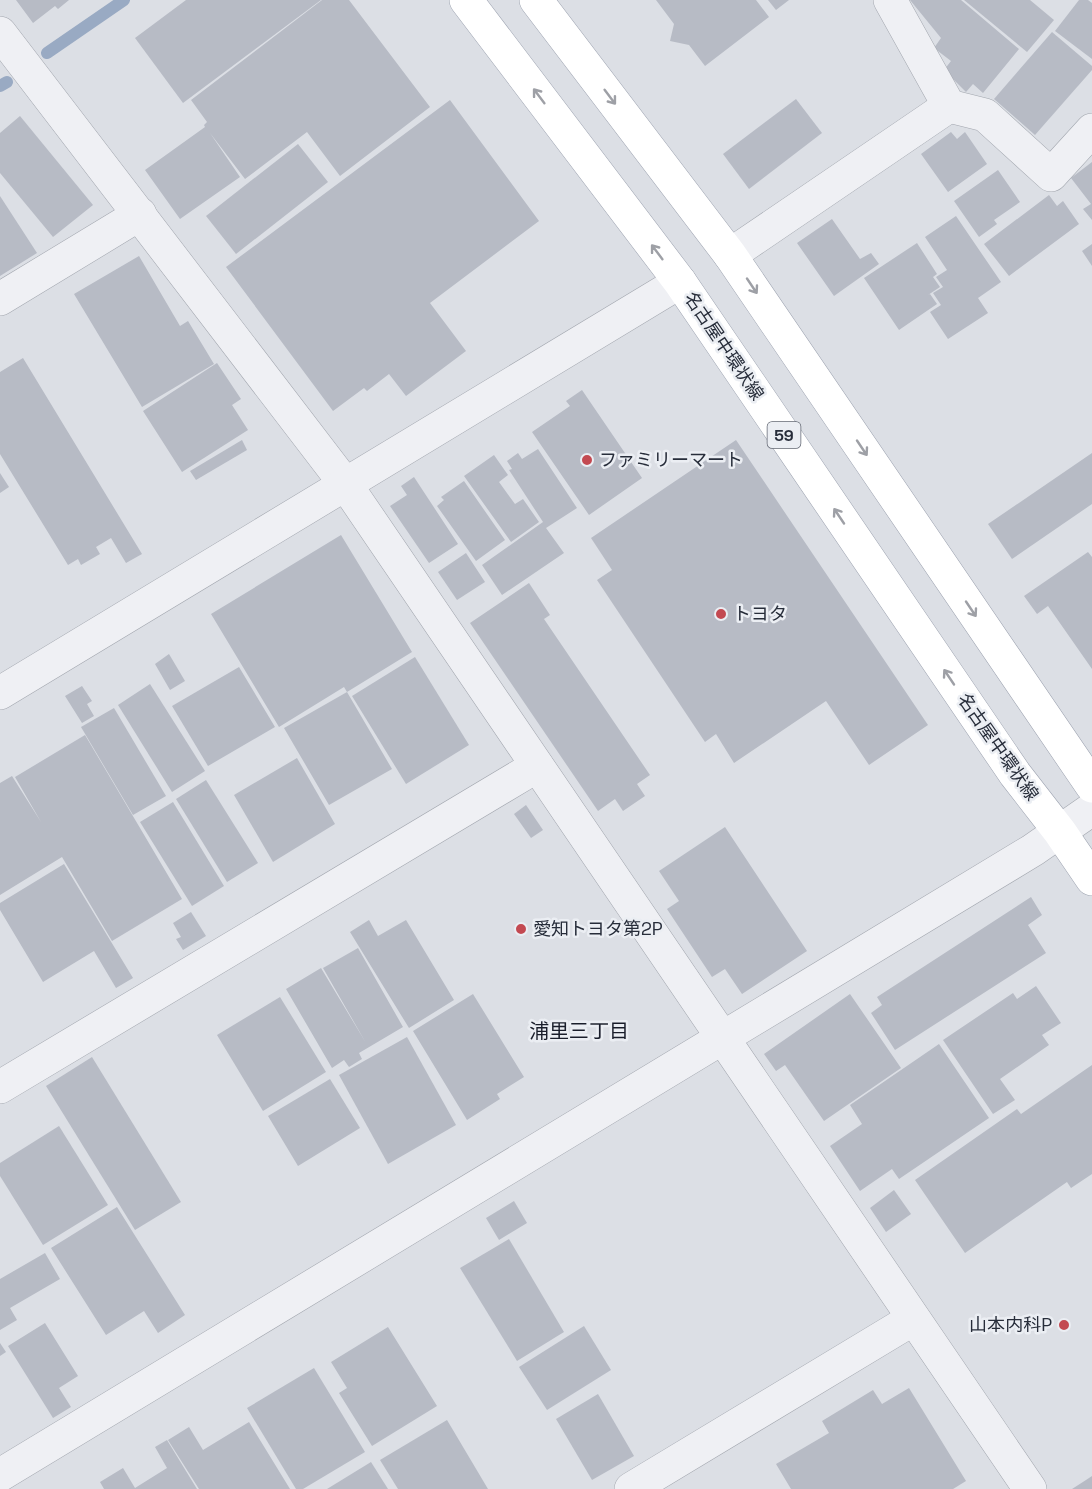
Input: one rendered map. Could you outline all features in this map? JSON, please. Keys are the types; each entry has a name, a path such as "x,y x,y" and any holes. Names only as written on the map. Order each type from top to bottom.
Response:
{"main road":[{"name":"名古屋中環状線","path":"466,0 680,282 1015,774 1060,832 1092,879"},
{"path":"536,0 730,255 1092,786"}],"street":[{"path":"890,0 949,106 985,115 1051,176 1092,130"},
{"path":"0,33 345,485 1030,1489"},
{"path":"730,255 949,106"},
{"path":"0,299 140,214"},
{"path":"0,693 680,282"},
{"path":"0,1087 537,766"},
{"path":"0,1475 1060,832 1092,809"},
{"path":"631,1489 913,1318"}],"building":[{"path":"16,0 69,0 58,9 55,6 33,23"},
{"path":"186,0 321,0 183,103 135,38"},
{"path":"322,0 349,0 430,107 340,176 307,132 245,179 210,133 240,177 180,219 145,170 205,127 207,122 191,100"},
{"path":"656,0 756,0 769,17 705,66 689,45 670,41 674,24"},
{"path":"768,0 789,0 776,10"},
{"path":"910,0 961,0 1019,49 983,93 973,84 966,92 944,70 951,61 934,48 941,38"},
{"path":"964,0 1030,0 1054,20 1027,52"},
{"path":"1079,0 1088,0 1092,3 1092,59 1055,31"},
{"path":"1052,32 1092,66 1092,70 1035,135 994,99"},
{"path":"796,99 822,133 749,189 723,154"},
{"path":"450,100 539,221 430,303 466,351 406,396 389,374 367,391 364,388 333,411 226,267"},
{"path":"20,116 93,205 53,237 0,173 0,133"},
{"path":"951,132 957,139 965,132 987,164 948,192 921,154"},
{"path":"298,144 328,182 236,254 206,216"},
{"path":"1092,162 1092,220 1083,209 1091,204 1071,178"},
{"path":"998,170 1020,202 994,220 997,224 979,237 954,201"},
{"path":"1049,195 1057,206 1063,201 1079,224 1009,276 984,244"},
{"path":"0,196 37,253 0,276"},
{"path":"956,216 1001,282 978,298 988,313 948,339 930,312 941,305 933,293 943,287 936,277 947,270 925,237"},
{"path":"832,219 860,259 871,253 879,264 834,296 797,243"},
{"path":"917,243 937,274 933,277 940,287 928,295 930,294 937,304 899,330 864,278"},
{"path":"1092,244 1092,266 1082,251"},
{"path":"139,256 180,326 188,321 214,364 142,407 74,294"},
{"path":"23,358 142,554 126,563 111,538 96,547 100,554 81,565 78,559 68,565 0,454 0,372"},
{"path":"217,363 241,399 232,405 248,430 182,472 143,411"},
{"path":"582,390 642,478 589,515 532,432 570,406 566,401"},
{"path":"242,440 247,450 196,480 190,471"},
{"path":"736,440 928,725 869,765 826,701 734,763 716,734 705,742 597,580 612,570 591,538"},
{"path":"538,449 577,508 546,528 564,553 502,595 482,565 543,522 509,470 512,469 507,461 518,453 522,459"},
{"path":"1092,453 1092,504 1012,559 988,524"},
{"path":"494,455 508,475 499,482 515,504 523,499 539,522 511,542 464,476"},
{"path":"0,473 9,487 0,493"},
{"path":"414,477 458,544 429,563 390,506 407,495 401,486"},
{"path":"464,481 505,540 476,561 437,506 444,500 441,497"},
{"path":"341,535 412,652 347,692 344,687 279,727 211,614"},
{"path":"1088,552 1092,557 1092,669 1048,606 1037,614 1024,596"},
{"path":"466,553 485,582 457,600 438,572"},
{"path":"529,583 550,615 544,619 650,775 637,784 645,796 623,811 615,799 598,811 470,623"},
{"path":"169,654 185,681 170,690 155,664"},
{"path":"415,657 469,745 406,784 352,696"},
{"path":"239,667 275,727 208,766 172,706"},
{"path":"150,684 205,771 172,792 118,705"},
{"path":"82,686 92,701 87,704 94,716 82,723 65,696"},
{"path":"347,692 392,769 329,805 284,728"},
{"path":"114,708 166,796 133,815 81,727"},
{"path":"85,735 182,899 112,941 62,857 0,895 0,783 12,776 41,822 15,777"},
{"path":"297,758 335,824 273,862 234,795"},
{"path":"206,780 258,863 227,882 176,799"},
{"path":"173,802 224,886 192,906 140,822"},
{"path":"526,805 543,830 531,838 514,814"},
{"path":"725,827 807,951 742,994 725,969 712,977 667,909 679,901 659,871"},
{"path":"64,864 133,978 116,988 94,951 43,982 0,910 0,903"},
{"path":"1031,897 1042,915 1028,925 1046,953 895,1050 871,1013 882,1005 877,997"},
{"path":"191,912 206,936 183,950 176,939 181,937 173,923"},
{"path":"369,920 378,936 406,920 454,1000 409,1028 350,932"},
{"path":"358,948 403,1027 359,1053 362,1059 349,1067 344,1060 332,1068 286,989 321,968 366,1043 323,968"},
{"path":"1036,986 1061,1023 1042,1035 1049,1045 1000,1079 1015,1100 993,1114 943,1040 1013,993 1017,999"},
{"path":"473,994 524,1077 497,1094 500,1099 467,1120 413,1031"},
{"path":"850,994 901,1068 824,1121 785,1065 776,1071 764,1054"},
{"path":"280,997 326,1072 263,1111 217,1035"},
{"path":"407,1037 456,1125 388,1164 339,1075"},
{"path":"939,1044 989,1118 899,1179 892,1169 860,1191 830,1146 862,1124 850,1105"},
{"path":"92,1057 181,1202 135,1230 46,1086"},
{"path":"1092,1065 1092,1174 1071,1188 1067,1182 965,1253 915,1180 1017,1109 1021,1114"},
{"path":"330,1079 360,1128 298,1166 268,1116"},
{"path":"59,1126 108,1205 43,1245 0,1176 0,1163"},
{"path":"894,1190 911,1214 886,1232 870,1208"},
{"path":"514,1201 527,1223 499,1240 486,1218"},
{"path":"117,1207 185,1315 158,1333 144,1311 106,1335 51,1248"},
{"path":"509,1239 564,1332 517,1361 460,1268"},
{"path":"45,1253 60,1279 10,1308 17,1320 0,1330 0,1279"},
{"path":"45,1323 78,1376 59,1388 71,1407 53,1418 8,1346"},
{"path":"584,1326 611,1370 547,1410 519,1367"},
{"path":"388,1327 437,1406 372,1446 339,1393 347,1388 331,1362"},
{"path":"0,1343 6,1352 0,1356"},
{"path":"314,1368 365,1452 303,1489 296,1489 247,1408"},
{"path":"909,1388 966,1481 953,1489 791,1489 776,1464 829,1433 822,1421 873,1390 882,1404"},
{"path":"598,1394 634,1456 592,1480 556,1419"},
{"path":"447,1420 488,1489 398,1489 380,1460"},
{"path":"249,1422 290,1489 199,1489 168,1440 189,1427 203,1450"},
{"path":"167,1440 197,1489 104,1489 100,1482 123,1468 135,1488 167,1468 155,1447"},
{"path":"371,1462 388,1489 327,1489"},
{"path":"1092,1476 1092,1489 1072,1489 1086,1480"}],"waterway":[{"path":"47,53 124,0"},
{"path":"0,86 7,82"}],"place":[{"name":"ファミリーマート","path":"587,460"},
{"name":"トヨタ","path":"721,614"},
{"name":"愛知トヨタ第2P","path":"521,929"},
{"name":"山本内科P","path":"1064,1325"}],"district":[{"name":"浦里三丁目","path":"579,1031"}]}
